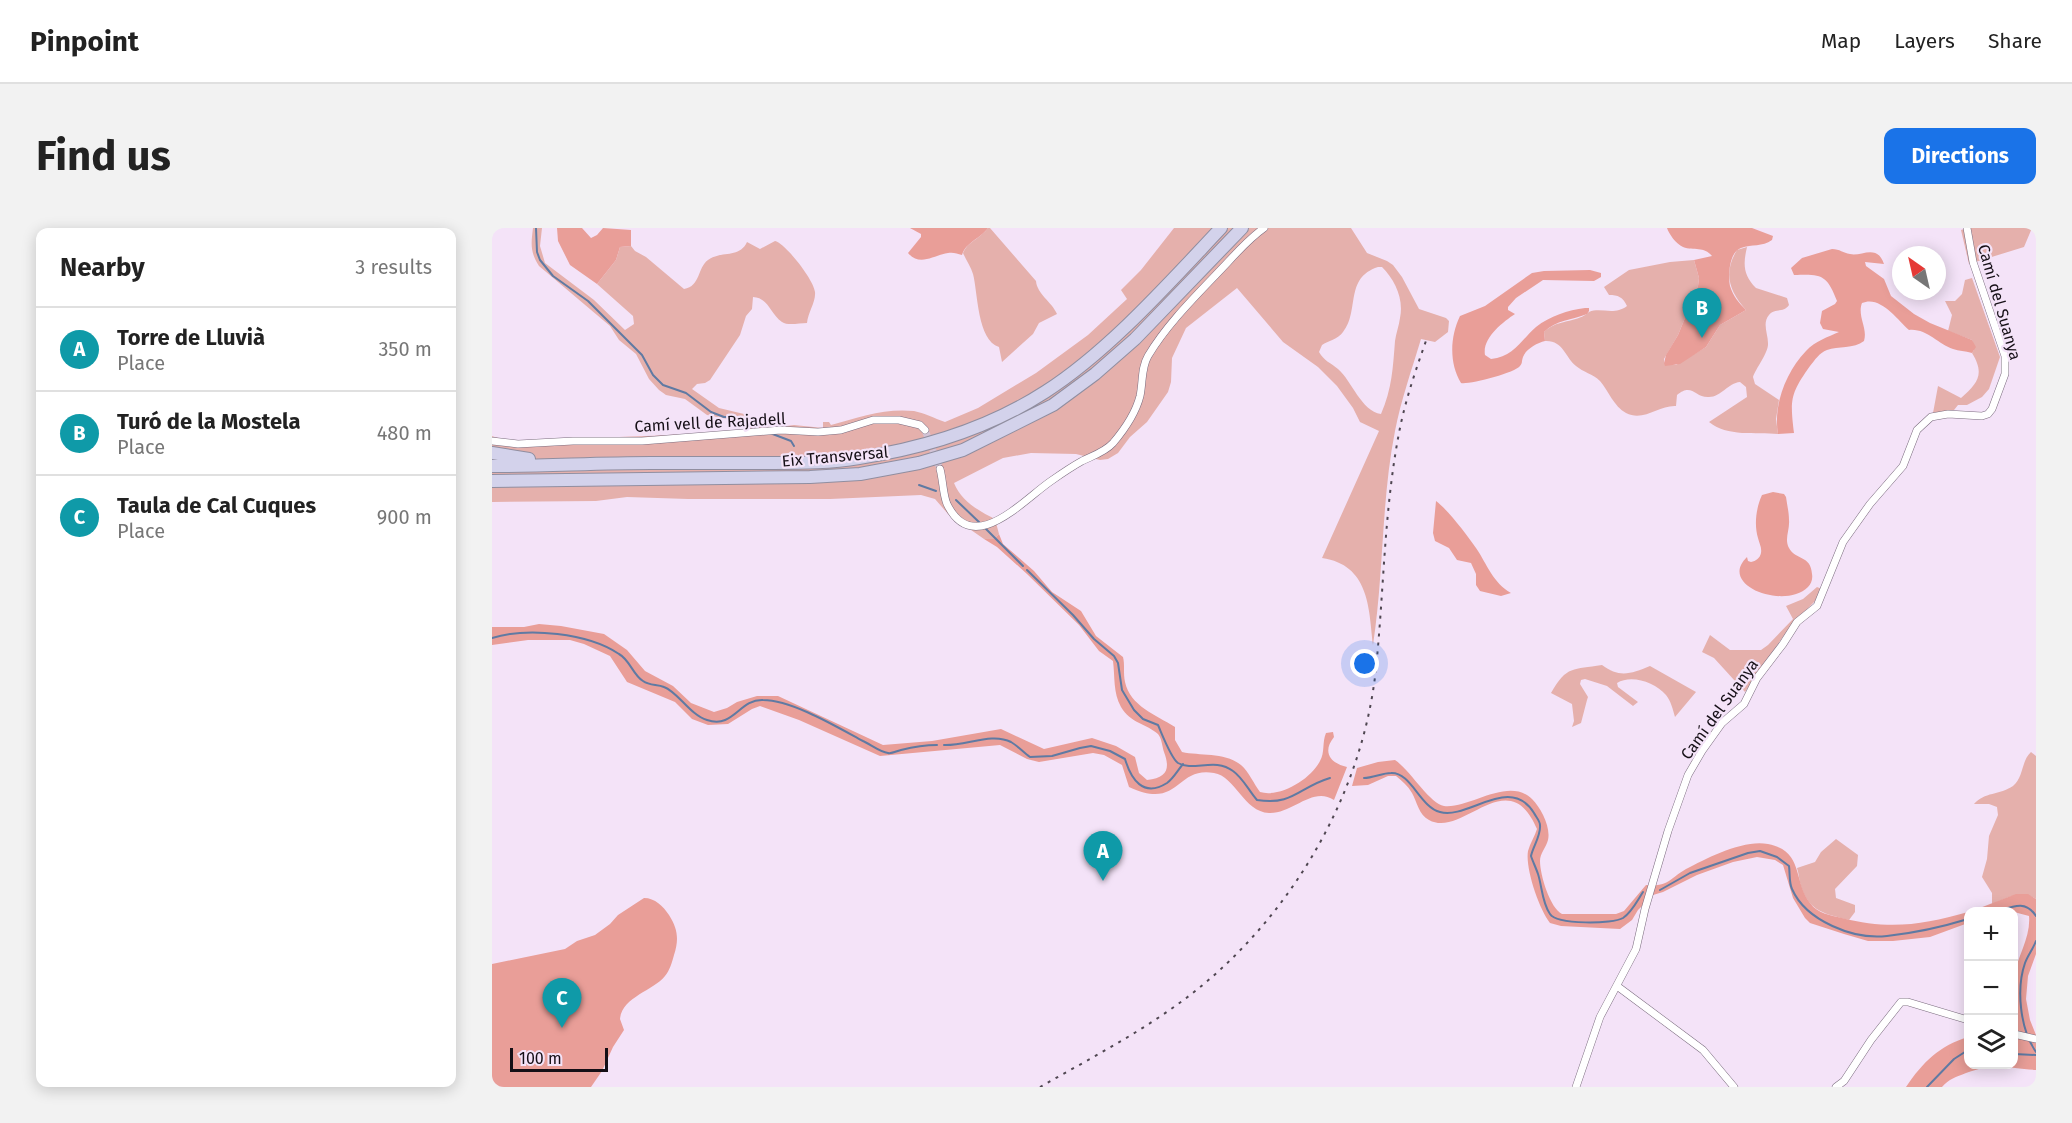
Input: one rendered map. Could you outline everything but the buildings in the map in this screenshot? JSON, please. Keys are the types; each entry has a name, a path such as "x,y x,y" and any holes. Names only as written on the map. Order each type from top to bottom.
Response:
{"highway":[{"name":"Eix Transversal","path":"492,466 602,463 812,463 857,459 914,448 956,436 1010,412 1046,391 1084,363 1123,328 1221,228"},
{"name":"Eix Transversal","path":"492,481 810,477 860,474 919,463 963,450 1053,405 1095,374 1135,339 1242,228"},
{"path":"492,453 517,458 602,463"}],"street":[{"path":"940,469 945,498 951,510 966,524 979,527 998,521 1052,480 1107,449 1133,413 1140,395 1143,368 1148,357 1171,325 1212,277 1241,247 1264,228"},
{"name":"Camí del Suanya","path":"1576,1087 1600,1017 1636,948 1668,831 1688,775 1702,751 1722,723 1744,704 1757,678 1797,622 1817,606 1843,542 1870,504 1903,466 1917,430 1931,417 1948,414 1982,416 1988,414 1992,409 2005,374 2005,356 1973,262 1966,228"},
{"name":"Camí vell de Rajadell","path":"492,441 519,444 642,441 781,430 818,432 841,430 873,420 913,422 925,430"},
{"path":"1617,986 1703,1050 1734,1087"},
{"path":"1836,1087 1844,1081 1871,1040 1901,1002 1908,1002 1964,1019"},
{"path":"2018,1035 2036,1039"}],"shaded area":[{"path":"533,228 542,228 540,246 545,263 594,300 625,330 634,324 633,316 597,284 616,260 620,247 631,246 684,289 696,281 702,267 713,257 740,251 747,242 760,249 775,241 780,243 798,263 813,286 815,296 807,323 784,323 763,300 753,297 752,309 746,316 740,335 710,380 697,384 692,389 719,408 744,414 771,428 794,425 823,428 823,422 829,422 831,425 872,414 903,410 925,414 945,422 978,408 1036,373 1088,335 1127,299 1121,290 1141,270 1174,228 1351,228 1367,253 1393,265 1419,309 1449,321 1448,332 1435,342 1421,339 1397,419 1387,484 1373,645 1370,616 1364,590 1358,579 1338,562 1322,558 1379,431 1360,422 1337,386 1318,367 1283,342 1237,288 1186,328 1172,358 1171,382 1168,392 1147,422 1130,437 1118,453 1108,459 1100,460 1076,454 1031,453 1003,458 954,483 966,500 995,519 999,534 994,539 984,539 948,514 935,499 921,495 830,499 627,497 596,501 492,502 492,436 508,440 526,440 654,436 746,430 738,421 707,415 685,399 666,395 659,390 649,379 636,354 619,340 610,326 539,266 533,252","holes":["1382,267 1397,290 1401,311 1390,387 1381,414 1374,412 1362,402 1343,374 1325,360 1319,352 1322,345 1341,334 1348,324 1356,287 1361,279 1367,272"]},
{"path":"557,228 582,228 591,238 603,228 631,230 631,246 620,247 616,260 597,284 570,265 558,241"},
{"path":"910,228 988,228 967,247 962,255 948,253 922,260 908,253 921,237 921,234"},
{"path":"988,228 1036,281 1039,290 1057,314 1039,323 1033,334 1002,362 999,347 992,343 982,326 973,274 963,253"},
{"path":"1667,228 1752,228 1773,236 1772,240 1764,244 1737,250 1732,259 1729,271 1730,286 1736,299 1746,310 1720,325 1706,347 1680,364 1665,366 1666,355 1678,335 1698,286 1699,278 1694,260 1712,256 1706,251 1680,246"},
{"path":"1967,228 2032,228 2024,247 1969,264 1961,230"},
{"path":"1747,247 1745,269 1749,279 1756,288 1787,298 1789,305 1771,313 1767,318 1768,347 1753,377 1755,384 1779,400 1776,419 1778,434 1733,432 1716,427 1709,422 1747,397 1746,387 1740,382 1709,397 1690,390 1682,391 1677,395 1676,406 1639,416 1626,413 1615,403 1600,381 1576,366 1556,343 1545,341 1544,332 1554,325 1580,318 1589,312 1612,311 1627,306 1620,297 1609,295 1604,287 1629,270 1694,260 1699,278 1698,286 1678,335 1664,359 1664,363 1676,365 1706,347 1720,325 1746,310 1735,296 1729,274 1737,250"},
{"path":"1832,249 1850,254 1873,252 1877,254 1884,264 1865,262 1866,266 1884,279 1892,300 1896,300 1930,323 1972,340 1976,347 1972,353 1953,349 1921,331 1909,330 1882,305 1869,301 1862,303 1864,341 1856,345 1827,350 1817,357 1795,391 1792,405 1794,433 1778,434 1779,401 1792,369 1810,348 1839,332 1823,329 1820,323 1822,311 1837,301 1830,285 1817,276 1794,275 1791,268 1802,258"},
{"path":"1590,270 1601,273 1601,277 1594,281 1543,280 1516,298 1508,307 1508,310 1515,314 1499,326 1490,337 1485,355 1491,359 1506,355 1536,327 1559,314 1589,308 1587,314 1549,328 1544,332 1545,341 1527,351 1521,365 1516,369 1491,378 1461,383 1454,367 1452,350 1454,333 1460,316 1485,306 1532,273"},
{"path":"1972,278 2000,357 1989,389 1982,397 1967,405 1958,405 1954,410 1933,413 1938,386 1961,398 1972,388 1978,378 1978,367 1972,353 1974,350 1972,340 1948,331 1952,315 1945,301 1955,301 1962,294 1965,280"},
{"path":"1773,492 1784,494 1786,497 1789,517 1787,538 1789,548 1806,561 1811,568 1812,581 1798,594 1785,596 1758,592 1747,585 1741,577 1740,568 1747,557 1751,562 1758,559 1760,555 1761,549 1756,528 1757,511 1762,495"},
{"path":"1436,501 1468,536 1499,584 1511,593 1501,596 1480,591 1476,585 1476,574 1471,563 1457,560 1449,548 1435,541 1433,533"},
{"path":"999,534 1003,544 1034,571 1052,592 1081,611 1096,636 1123,657 1124,679 1132,697 1145,709 1175,727 1175,740 1182,752 1228,758 1241,765 1260,792 1277,792 1294,786 1316,768 1322,758 1326,733 1333,732 1334,737 1330,742 1328,752 1332,760 1347,767 1334,800 1318,796 1278,812 1260,811 1246,801 1228,780 1214,773 1191,776 1168,791 1158,794 1146,793 1129,787 1122,765 1104,755 1093,753 1039,762 1027,759 1000,745 880,756 799,720 760,706 728,724 708,725 692,719 675,702 627,682 610,656 584,644 570,640 528,640 492,645 492,627 524,627 539,624 604,634 627,650 645,671 673,686 691,703 714,712 757,696 778,696 883,745 932,741 1001,729 1044,749 1092,738 1116,746 1135,757 1139,773 1147,780 1159,777 1167,767 1160,738 1154,731 1129,717 1121,707 1115,690 1113,661 1099,651 1079,625 1027,574 997,547 984,539 994,539"},
{"path":"1817,587 1822,589 1815,601 1789,628 1745,692 1714,658 1702,652 1710,635 1730,650 1761,650 1793,619 1786,606 1803,599"},
{"path":"1602,665 1620,673 1637,671 1650,666 1696,692 1675,717 1666,695 1649,683 1629,679 1617,683 1618,687 1638,702 1633,706 1607,686 1585,679 1581,680 1580,684 1588,697 1581,723 1572,727 1574,721 1572,704 1551,693 1562,678 1572,670"},
{"path":"2031,752 2036,756 2036,899 2019,895 1992,904 1992,893 1982,877 1987,859 1989,836 1998,815 1997,807 1989,804 1974,804 1982,797 2013,786"},
{"path":"1395,760 1426,793 1438,804 1444,806 1454,806 1500,792 1512,791 1522,793 1532,799 1542,812 1549,835 1540,861 1544,882 1550,898 1562,914 1616,914 1624,911 1646,885 1660,885 1668,882 1686,869 1715,855 1758,843 1768,844 1787,853 1793,860 1810,903 1824,914 1859,922 1891,925 1921,923 1964,913 1964,924 1930,937 1868,941 1810,923 1793,898 1783,865 1775,860 1757,857 1733,862 1697,875 1653,895 1638,910 1632,920 1620,929 1561,926 1550,923 1531,878 1528,851 1537,829 1525,810 1513,802 1499,801 1456,820 1442,823 1429,820 1421,812 1410,790 1396,776 1388,776 1368,785 1352,786 1357,768"},
{"path":"1836,839 1858,855 1857,866 1835,889 1836,898 1855,905 1855,912 1849,920 1814,907 1804,895 1797,868 1815,862 1821,852"},
{"path":"2016,894 2028,894 2036,899 2036,954 2028,976 2026,999 2036,1035 2036,1070 2018,1068 2018,962 2028,931 2029,916 2018,913 2018,907 1982,907"},
{"path":"644,898 658,903 669,915 676,930 676,950 665,976 632,1000 622,1011 620,1019 624,1030 591,1087 492,1087 492,964 565,949 577,941 595,935 618,915"},
{"path":"1964,1039 1964,1069 1980,1069 1956,1077 1942,1087 1906,1087 1932,1056"}],"waterway":[{"path":"536,228 537,252 540,260 553,276 588,301 642,355 653,375 663,385 686,393 711,412 724,417 738,417 759,429"},
{"path":"770,433 791,441 794,446"},
{"path":"919,485 936,491"},
{"path":"956,500 980,523"},
{"path":"984,527 1023,566"},
{"path":"1027,570 1094,639 1114,656 1118,663 1122,690 1134,710 1143,719 1158,725 1178,763 1190,766 1219,765 1226,767 1240,777 1257,800 1288,798 1330,778"},
{"path":"492,638 540,633 591,641 619,654 643,681 669,690 695,713 707,720 724,721 755,701 775,701 814,715 885,752 937,745"},
{"path":"944,745 1004,739 1030,757 1052,756 1091,746 1110,751 1125,759 1139,784 1151,788 1167,783 1183,764"},
{"path":"1364,778 1388,773 1398,774 1427,804 1440,812 1451,813 1501,798 1513,798 1524,802 1540,824 1531,856 1545,905 1555,918 1574,922 1617,920 1629,913 1643,892"},
{"path":"1660,890 1690,873 1760,851 1777,857 1789,866 1792,889 1808,910 1832,926 1846,931 1860,935 1887,936 1964,920"},
{"path":"2013,907 2023,906 2036,916"},
{"path":"2036,941 2022,973 2020,997 2026,1032 2036,1052"},
{"path":"1927,1087 1954,1059 1964,1053"},
{"path":"2018,1054 2036,1055"}],"tunnel":[{"path":"925,430 940,469"}],"railway":[{"path":"1040,1087 1172,1009 1212,977 1273,913 1299,877 1322,838 1342,797 1358,755 1369,712 1376,668 1387,521 1394,462 1404,409 1427,338"}],"place":[{"name":"Turó de la Mostela","path":"1702,338"},
{"name":"Torre de Lluvià","path":"1103,881"},
{"name":"Taula de Cal Cuques","path":"562,1028"}]}
